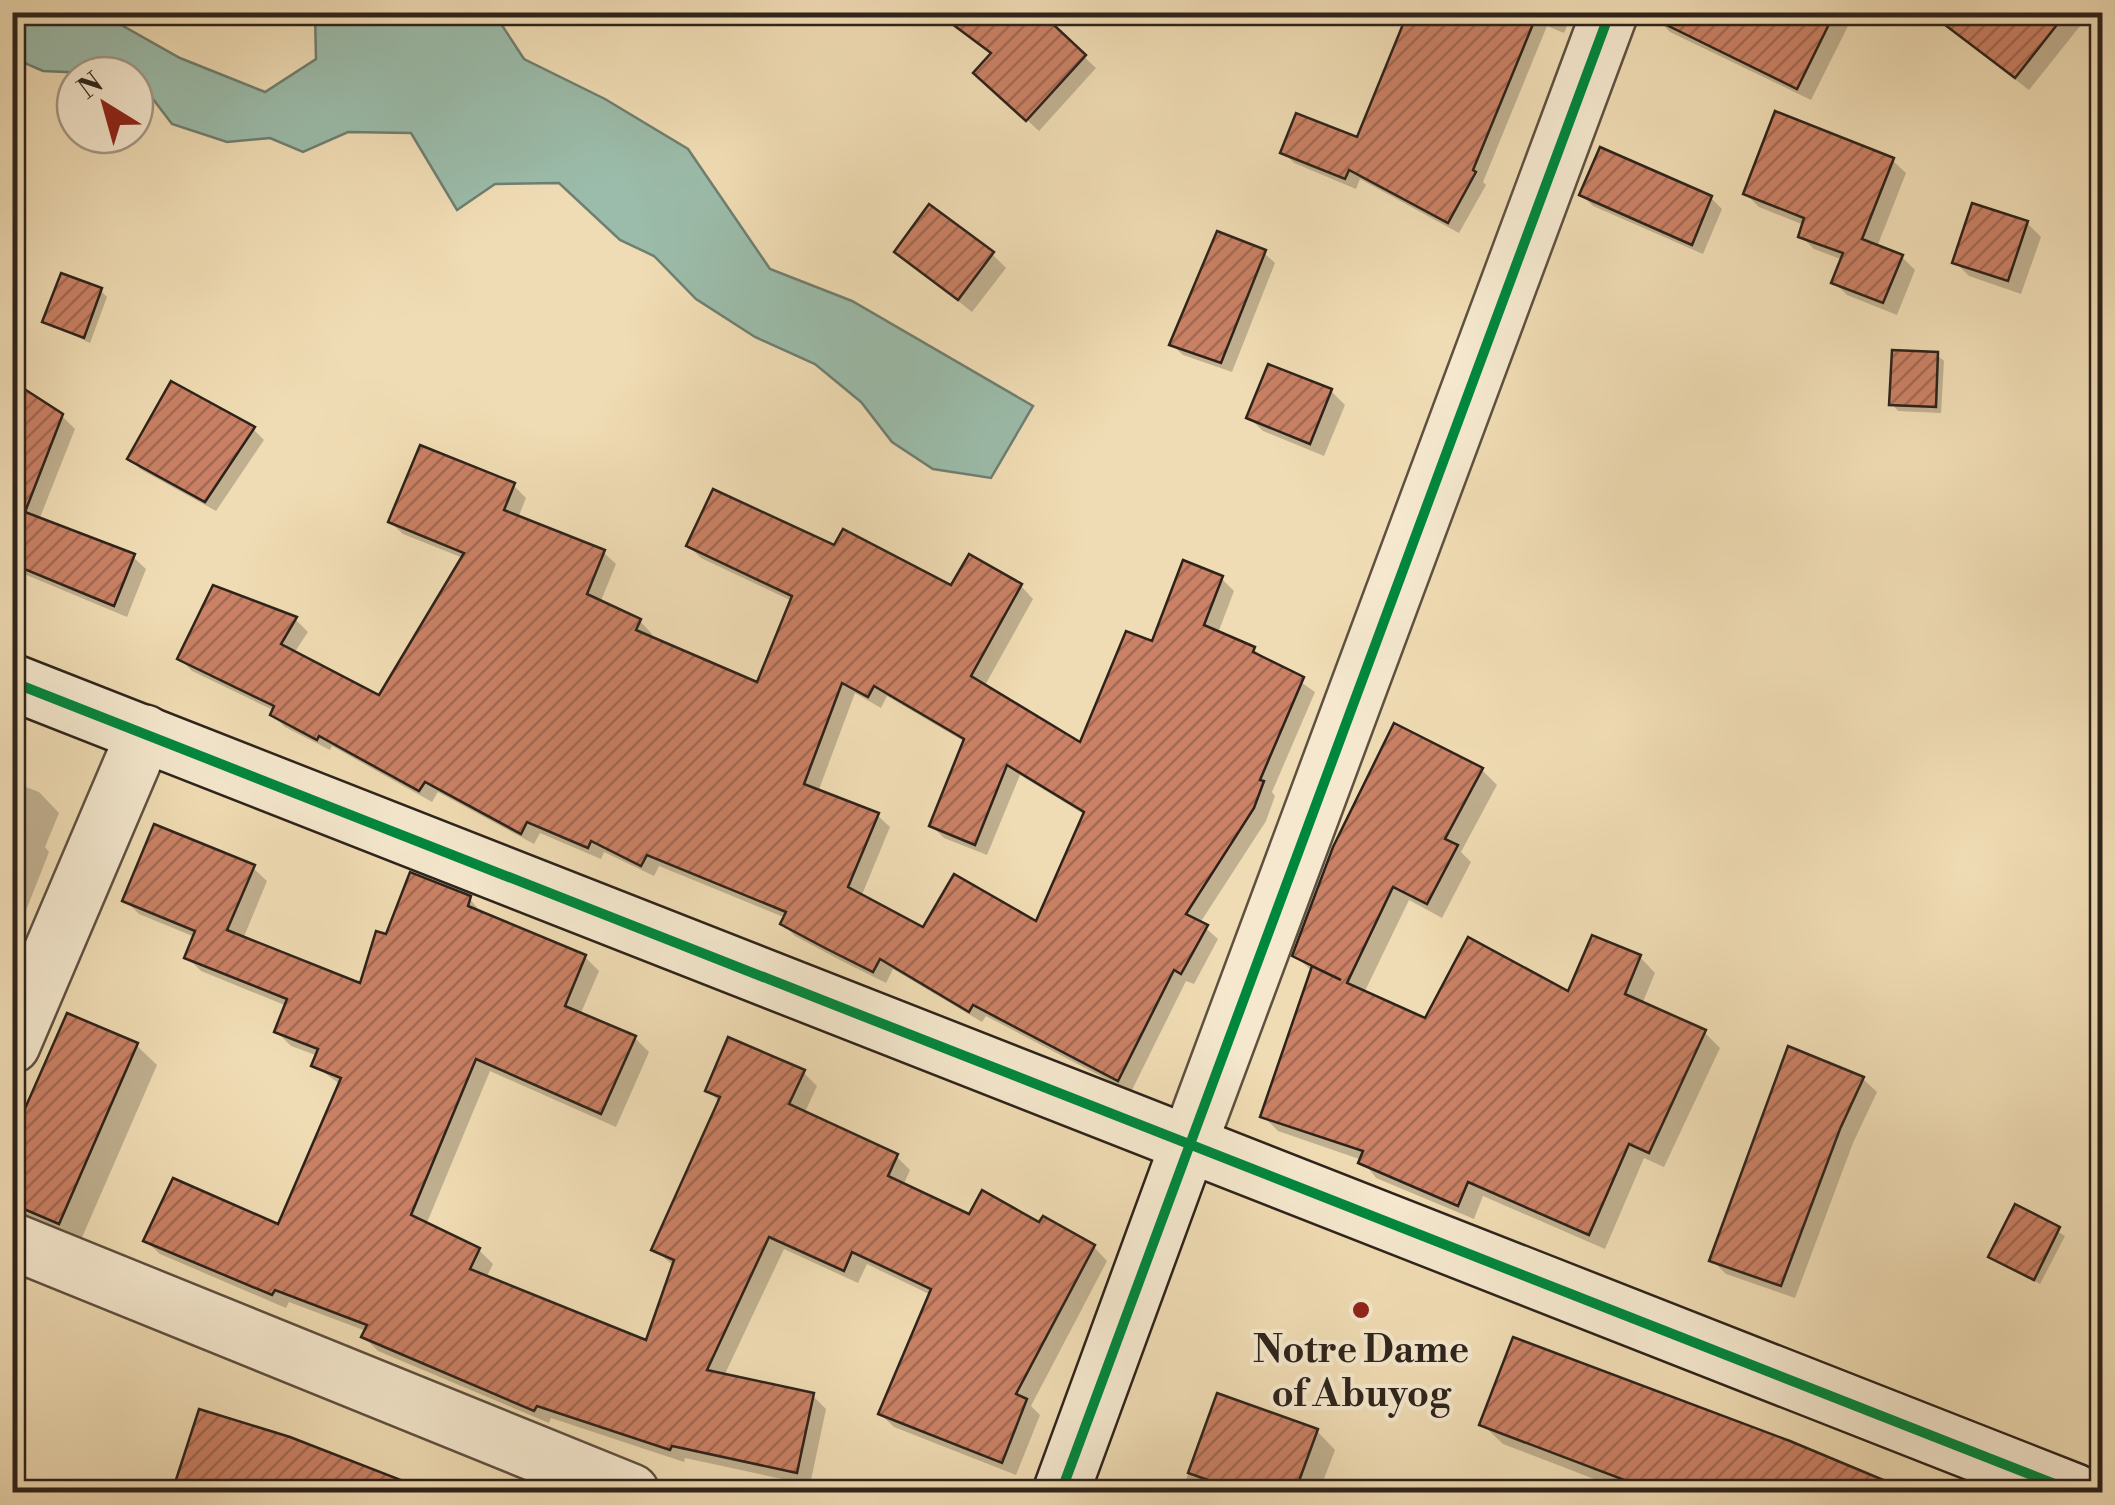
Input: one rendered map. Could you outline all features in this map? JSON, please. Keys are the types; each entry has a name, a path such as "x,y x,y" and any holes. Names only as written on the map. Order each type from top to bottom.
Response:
{"street":[{"path":"1061,1492 1610,12"},
{"path":"12,682 2074,1492"},
{"path":"12,1046 145,733"},
{"path":"12,1241 631,1492"}],"shaded area":[{"path":"13,12 100,13 180,58 265,92 316,59 315,13 494,13 524,59 605,99 688,149 770,269 852,301 1033,406 991,478 933,469 892,442 861,402 815,364 755,337 696,299 654,256 620,240 559,183 495,184 457,210 411,133 348,132 303,152 270,138 227,142 172,124 155,102 155,55 55,55 55,72 43,71 13,58"}],"building":[{"path":"936,12 1040,12 1086,55 1026,121 973,73 991,53"},
{"path":"1408,12 1538,12 1473,170 1476,172 1448,223 1349,170 1345,179 1280,153 1296,113 1357,137"},
{"path":"1640,12 1835,12 1797,89"},
{"path":"1928,12 2067,12 2015,78"},
{"path":"1775,111 1894,158 1862,239 1903,255 1883,303 1831,283 1843,253 1798,237 1804,218 1743,194"},
{"path":"1600,147 1712,196 1692,245 1579,195"},
{"path":"1972,203 2028,221 2008,281 1952,263"},
{"path":"929,204 994,252 958,300 894,252"},
{"path":"1217,231 1266,250 1221,363 1169,345"},
{"path":"61,273 102,288 84,338 42,322"},
{"path":"1892,350 1938,352 1936,407 1889,405"},
{"path":"1268,364 1332,389 1310,444 1246,418"},
{"path":"12,381 63,414 25,512 135,554 114,606 12,564"},
{"path":"171,381 255,427 205,502 127,459"},
{"path":"420,445 515,483 504,510 605,550 587,594 641,619 636,630 757,682 792,596 686,546 713,489 834,545 843,529 951,585 969,554 1022,584 971,676 1080,742 1126,631 1152,641 1183,560 1223,576 1204,625 1255,647 1253,652 1304,677 1260,780 1264,781 1254,808 1186,914 1208,925 1181,974 1174,970 1118,1081 973,1005 969,1012 880,959 873,972 825,948 780,924 786,912 647,855 641,866 591,841 588,848 527,822 521,834 425,782 419,791 319,736 317,740 270,715 274,706 177,659 213,585 297,617 281,644 379,695 464,553 388,522","holes":["842,683 868,697 874,686 964,739 929,826 975,845 1007,765 1084,812 1036,921 954,874 923,927 848,887 879,813 804,784"]},
{"path":"1394,723 1483,768 1445,839 1458,845 1427,904 1393,887 1347,983 1425,1018 1468,937 1568,991 1592,935 1641,955 1625,994 1706,1030 1649,1153 1629,1144 1589,1235 1468,1182 1458,1206 1358,1163 1363,1151 1260,1117 1312,966 1341,980 1292,956 1333,847"},
{"path":"154,824 255,865 227,930 360,983 376,931 386,934 410,872 471,896 468,906 586,955 565,1006 636,1036 601,1114 476,1059 411,1215 480,1248 470,1269 646,1340 674,1260 651,1250 720,1097 705,1091 728,1037 805,1070 789,1104 898,1154 888,1176 969,1214 982,1190 1039,1222 1043,1216 1095,1245 1016,1394 1027,1399 1002,1463 878,1414 931,1289 852,1252 844,1271 769,1237 707,1370 814,1393 797,1473 672,1446 670,1450 537,1406 534,1411 361,1337 367,1325 275,1290 272,1295 143,1241 173,1178 278,1224 341,1078 311,1066 318,1049 274,1032 287,999 184,958 195,931 122,901"},
{"path":"67,1013 138,1043 59,1224 12,1204 12,1138"},
{"path":"1788,1046 1864,1077 1840,1129 1781,1286 1709,1261"},
{"path":"2015,1204 2060,1227 2034,1280 1988,1257"},
{"path":"1513,1337 1790,1441 1912,1492 1656,1492 1479,1425"},
{"path":"1217,1393 1318,1429 1295,1492 1242,1492 1188,1473"},
{"path":"199,1409 290,1437 424,1492 172,1492"}],"cycle path":[{"path":"1061,1492 1610,12"},
{"path":"12,682 2075,1492"}],"place":[{"name":"Notre Dame of Abuyog","path":"1361,1310"}]}
